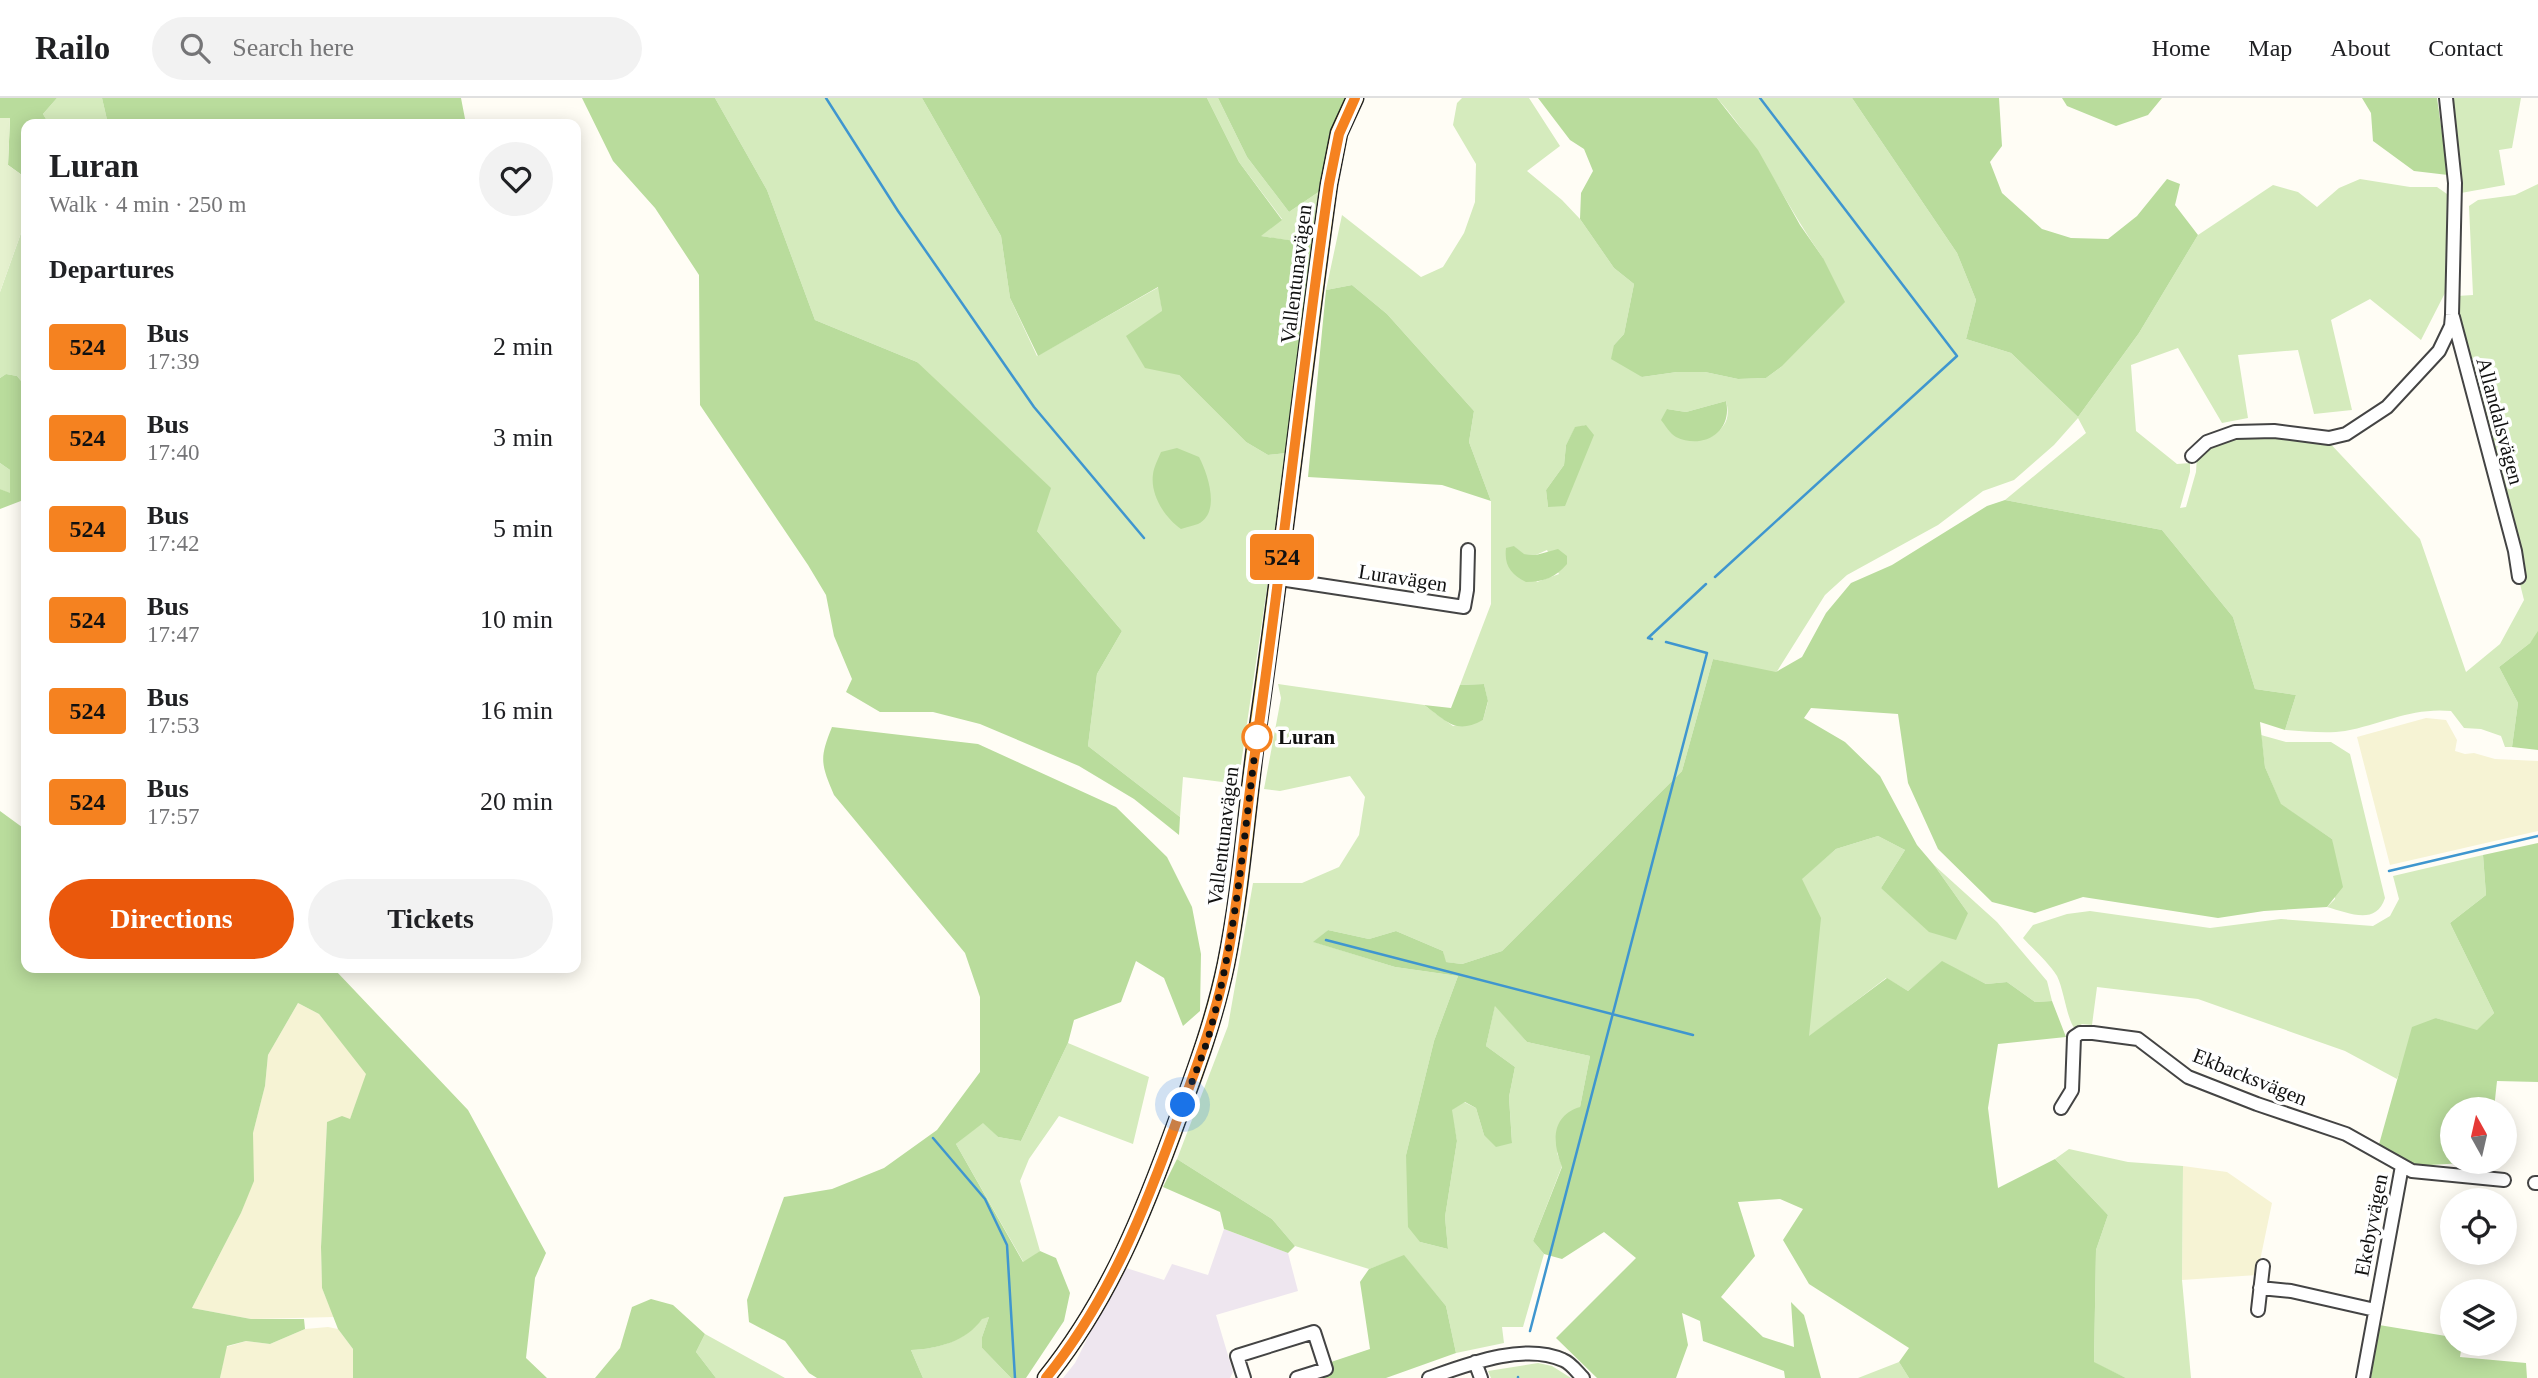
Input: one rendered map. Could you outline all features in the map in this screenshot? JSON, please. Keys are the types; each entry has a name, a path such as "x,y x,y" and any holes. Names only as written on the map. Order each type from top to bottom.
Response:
{"main road":[{"name":"Vallentunavägen","path":"1046,1378 1071,1347 1102,1297 1145,1210 1211,1027 1237,905 1329,184 1339,134 1355,98"}],"street":[{"name":"Allandalsvägen","path":"2192,456 2207,442 2235,432 2274,431 2329,438 2346,434 2387,407 2439,351 2451,327 2452,315 2455,183 2446,98"},
{"name":"Allandalsvägen","path":"2452,315 2515,551 2519,577"},
{"name":"Luravägen","path":"1280,579 1464,607 1468,590 1468,550"},
{"name":"Ekbacksvägen","path":"2061,1108 2072,1090 2074,1037 2080,1033 2093,1033 2138,1039 2188,1077 2346,1134 2402,1166"},
{"name":"Ekebyvägen","path":"2363,1378 2402,1166 2412,1171 2504,1180"},
{"path":"2258,1310 2263,1265"},
{"name":"Ekebyvägen","path":"2260,1288 2375,1310"},
{"path":"1244,1378 1237,1356 1314,1332 1326,1369 1297,1378"},
{"path":"1429,1378 1475,1362 1528,1353 1549,1354 1566,1361 1583,1378"},
{"path":"1475,1362 1481,1378"}],"shaded area":[{"path":"2426,718 2446,720 2457,740 2455,751 2495,759 2538,761 2538,831 2390,865 2357,737"},
{"path":"298,1003 319,1014 367,1074 350,1119 327,1122 321,1247 322,1288 334,1317 251,1319 192,1308 241,1213 253,1181 253,1132 265,1086 268,1055"},
{"path":"2183,1166 2227,1172 2272,1203 2257,1275 2182,1280"},
{"path":"1224,1229 1288,1253 1298,1291 1216,1315 1233,1372 1230,1378 1063,1378 1075,1363 1123,1267 1164,1280 1172,1264 1208,1275"},
{"path":"305,1329 338,1329 353,1349 353,1378 220,1378 226,1347 246,1341 270,1344"}],"green space":[{"path":"0,98 57,98 43,114 46,119 21,119 21,174 8,165 10,118 0,118"},
{"path":"57,98 102,98 107,119 46,119 43,114"},
{"path":"102,98 461,98 465,119 107,119"},
{"path":"582,98 715,98 767,190 815,320 917,362 1051,488 1037,531 1122,631 1097,674 1088,746 1180,817 1179,835 1134,799 1079,766 980,724 933,712 880,712 846,692 852,679 834,636 826,595 700,405 699,275 655,208 613,161"},
{"path":"715,98 922,98 1001,236 1010,298 1037,356 1159,287 1162,311 1179,375 1246,442 1268,455 1287,453 1238,784 1183,777 1180,817 1088,746 1097,674 1122,631 1037,531 917,362 815,320 767,190"},
{"path":"922,98 1207,98 1239,162 1282,220 1261,236 1315,244 1287,453 1268,455 1246,442 1179,375 1145,368 1126,336 1162,311 1158,287 1038,356 1010,298 1001,236"},
{"path":"1207,98 1218,98 1247,157 1289,212 1320,191 1315,244 1260,236 1282,219 1239,162"},
{"path":"1218,98 1345,98 1329,136 1320,191 1289,212 1247,157"},
{"path":"1462,98 1529,98 1560,146 1527,171 1580,219 1614,268 1634,284 1624,334 1614,345 1642,377 1677,372 1705,372 1738,379 1766,378 1781,367 1823,258 1760,156 1717,98 1852,98 1957,253 1976,300 1966,339 2011,353 2078,417 2139,333 2198,235 2273,185 2298,192 2317,207 2339,188 2360,179 2410,187 2437,187 2447,194 2445,293 2421,340 2370,299 2331,320 2352,410 2314,414 2298,350 2238,355 2248,418 2222,423 2178,348 2131,365 2136,431 2177,464 2190,463 2180,508 2186,507 2196,472 2197,456 2208,444 2237,434 2325,438 2420,539 2466,672 2500,644 2524,600 2520,584 2526,582 2458,313 2457,296 2473,295 2469,206 2478,200 2515,195 2538,184 2538,633 2530,643 2499,667 2518,703 2512,747 2505,747 2501,736 2481,729 2464,728 2451,711 2424,711 2338,732 2285,730 2296,695 2255,689 2233,617 2162,530 2005,500 2086,433 2078,418 2054,445 2014,480 1983,491 1938,525 1847,575 1825,595 1776,673 1713,659 1682,771 1502,951 1462,964 1445,962 1443,951 1396,931 1369,939 1328,930 1314,942 1395,967 1458,976 1434,1041 1406,1155 1420,1242 1448,1249 1445,1217 1457,1141 1451,1110 1464,1102 1476,1108 1484,1135 1512,1142 1509,1097 1515,1067 1486,1046 1495,1005 1527,1042 1590,1056 1580,1107 1557,1153 1562,1166 1533,1241 1544,1254 1523,1327 1502,1327 1504,1343 1456,1353 1446,1306 1404,1256 1369,1269 1295,1246 1272,1219 1177,1159 1228,1026 1253,883 1302,883 1339,867 1359,835 1365,797 1350,776 1280,791 1264,789 1281,698 1278,684 1424,705 1453,726 1483,720 1488,702 1484,684 1460,685 1491,604 1491,501 1469,442 1474,411 1387,314 1352,285 1326,290 1342,215 1421,277 1443,267 1464,233 1475,202 1476,164 1453,125 1457,103","holes":["1726,401 1726,422 1711,437 1667,409 1686,412","1586,425 1548,507 1546,490 1564,465 1566,445 1575,428","1514,546 1523,554 1536,555 1547,550 1559,574 1537,582"]},
{"path":"1538,98 1717,98 1758,150 1800,225 1823,258 1845,302 1781,367 1766,378 1738,379 1705,372 1677,372 1642,377 1611,359 1614,345 1624,334 1634,284 1614,268 1580,219 1581,193 1593,171 1584,149 1570,140"},
{"path":"1852,98 1999,98 2002,146 1990,162 2002,193 2042,229 2071,238 2108,239 2137,216 2167,179 2180,184 2175,205 2198,235 2139,333 2078,417 2011,353 1966,339 1976,300 1957,253"},
{"path":"2062,98 2162,98 2148,115 2116,126 2067,106"},
{"path":"2362,98 2437,98 2448,175 2414,171 2373,141 2371,113"},
{"path":"2453,98 2521,98 2512,148 2499,150 2505,185 2461,193"},
{"path":"0,118 10,118 8,165 21,174 21,233 0,292"},
{"path":"21,233 21,381 17,376 6,374 0,378 0,292"},
{"path":"1352,285 1387,314 1474,411 1469,442 1491,501 1442,485 1308,477 1326,290"},
{"path":"6,374 17,376 21,381 21,501 0,509 0,489 10,493 10,470 0,463 0,378"},
{"path":"1726,401 1725,422 1714,436 1706,439 1696,441 1676,437 1661,420 1667,409 1686,412"},
{"path":"1586,425 1594,435 1565,506 1548,507 1546,490 1564,465 1566,445 1575,427"},
{"path":"1177,448 1199,457 1209,483 1211,502 1205,519 1181,529 1169,519 1160,505 1153,482 1154,469 1161,452"},
{"path":"0,463 10,470 10,494 0,489"},
{"path":"2005,500 2162,530 2233,617 2255,689 2296,695 2285,730 2260,722 2265,767 2281,804 2332,839 2343,887 2327,907 2264,911 2218,918 2083,897 2035,913 1992,902 1938,849 1908,783 1898,714 1811,708 1804,718 1845,742 1880,776 1917,845 1968,913 1956,940 1929,932 1881,888 1905,850 1878,836 1836,849 1802,879 1821,918 1809,1036 1887,978 1908,991 1942,961 1986,984 2007,982 2035,1002 2052,1001 2066,1037 1998,1044 1988,1108 1998,1188 2055,1159 2108,1215 2096,1250 2094,1362 2126,1378 1909,1378 1899,1362 1909,1348 1809,1284 1783,1240 1803,1209 1780,1199 1738,1202 1755,1256 1721,1297 1763,1337 1794,1347 1791,1302 1804,1315 1821,1378 1785,1378 1784,1371 1703,1341 1700,1321 1682,1313 1688,1345 1676,1378 1597,1378 1556,1338 1636,1258 1604,1232 1562,1259 1544,1254 1533,1241 1562,1167 1556,1131 1559,1123 1570,1111 1580,1107 1590,1056 1527,1042 1495,1006 1486,1046 1515,1067 1509,1097 1512,1143 1496,1147 1484,1135 1476,1108 1465,1102 1452,1110 1457,1141 1445,1217 1448,1249 1420,1242 1408,1227 1406,1155 1434,1041 1458,976 1395,967 1313,942 1328,930 1369,939 1396,931 1443,951 1446,962 1462,964 1502,951 1682,771 1713,659 1776,672 1802,657 1826,613 1851,583 1892,565 1987,506"},
{"path":"1514,546 1524,554 1536,555 1558,549 1567,556 1567,564 1549,578 1526,582 1516,576 1507,565 1506,548"},
{"path":"2538,631 2538,750 2512,747 2518,703 2499,667 2530,643"},
{"path":"1484,684 1488,701 1483,720 1473,724 1452,724 1424,705 1451,708 1460,685"},
{"path":"832,727 978,744 1116,807 1167,857 1192,907 1201,954 1200,1011 1183,1026 1164,978 1136,961 1121,1002 1074,1020 1068,1043 1021,1141 998,1137 983,1123 956,1144 1023,1262 1040,1251 1056,1258 1070,1293 1064,1321 1026,1378 1011,1378 982,1348 982,1337 989,1317 982,1319 968,1333 951,1342 911,1350 923,1378 817,1378 809,1373 785,1341 749,1322 747,1300 784,1197 832,1189 884,1168 937,1130 980,1072 980,997 965,953 834,795 823,761"},
{"path":"2261,735 2286,742 2331,742 2350,754 2385,898 2375,912 2361,915 2327,907 2335,899 2332,839 2281,805 2265,767"},
{"path":"0,811 21,826 21,973 338,973 468,1110 546,1253 535,1278 526,1358 547,1378 353,1378 353,1349 338,1329 322,1288 321,1247 327,1122 342,1116 350,1119 366,1074 319,1014 298,1003 268,1055 265,1086 253,1133 254,1181 241,1213 192,1308 251,1319 304,1319 305,1329 270,1344 246,1341 227,1346 220,1378 0,1378"},
{"path":"1878,836 1905,850 1881,888 1968,913 1934,865 1997,922 2047,981 2052,1001 2035,1002 2007,982 1986,984 1942,962 1908,991 1886,978 1809,1037 1657,862 1802,878 1836,849"},
{"path":"2538,843 2538,1082 2497,1081 2495,1097 2440,1097 2440,1164 2412,1166 2378,1148 2412,1027 2436,1018 2477,1030 2494,1013 2450,923 2486,895 2483,855"},
{"path":"2483,855 2486,895 2450,923 2494,1013 2477,1031 2436,1018 2403,1063 2397,1079 2345,1051 2198,999 2097,987 2092,1025 2082,1024 2075,1029 2057,976 2023,938 2033,925 2067,914 2090,911 2210,928 2281,919 2373,926 2390,916 2399,899 2393,876"},
{"path":"1068,1043 1149,1077 1133,1144 1059,1116 1029,1159 1020,1181 1040,1251 1024,1263 956,1144 983,1122 998,1137 1021,1141"},
{"path":"2069,1149 2128,1162 2183,1166 2182,1280 2191,1378 2126,1378 2094,1363 2096,1250 2108,1215 2055,1159"},
{"path":"1177,1159 1272,1219 1295,1246 1288,1253 1224,1229 1220,1212 1163,1187"},
{"path":"1404,1255 1446,1306 1456,1353 1386,1378 1311,1378 1328,1363 1370,1349 1360,1282 1369,1269"},
{"path":"651,1299 673,1305 705,1334 696,1352 716,1378 595,1378 620,1348 632,1307"},
{"path":"989,1317 982,1337 982,1348 1011,1378 923,1378 911,1350 951,1342 968,1333 982,1318"},
{"path":"2379,1325 2440,1335 2440,1356 2526,1363 2527,1378 2371,1378"},
{"path":"705,1334 785,1378 716,1378 696,1352"},
{"path":"1899,1362 1909,1378 1858,1378"},
{"path":"1538,1363 1552,1366 1571,1378 1491,1378 1488,1371"}],"waterway":[{"path":"826,98 898,211 1034,407 1144,538"},
{"path":"1715,577 1957,356 1760,98"},
{"path":"1652,639 1648,638 1706,584"},
{"path":"1530,1331 1707,653 1666,642"},
{"path":"2389,871 2538,836"},
{"path":"1326,940 1693,1035"},
{"path":"933,1138 985,1199 1007,1245 1015,1378"}],"bus line":[{"name":"524","path":"1046,1378 1071,1347 1102,1297 1145,1210 1211,1027 1226,965 1237,905 1249,795 1280,579 1329,184 1339,134 1355,98"}],"place":[{"name":"Luran","path":"1257,737"}],"route":[{"path":"1183,1105 1211,1027 1226,965 1237,905 1257,737"}]}
